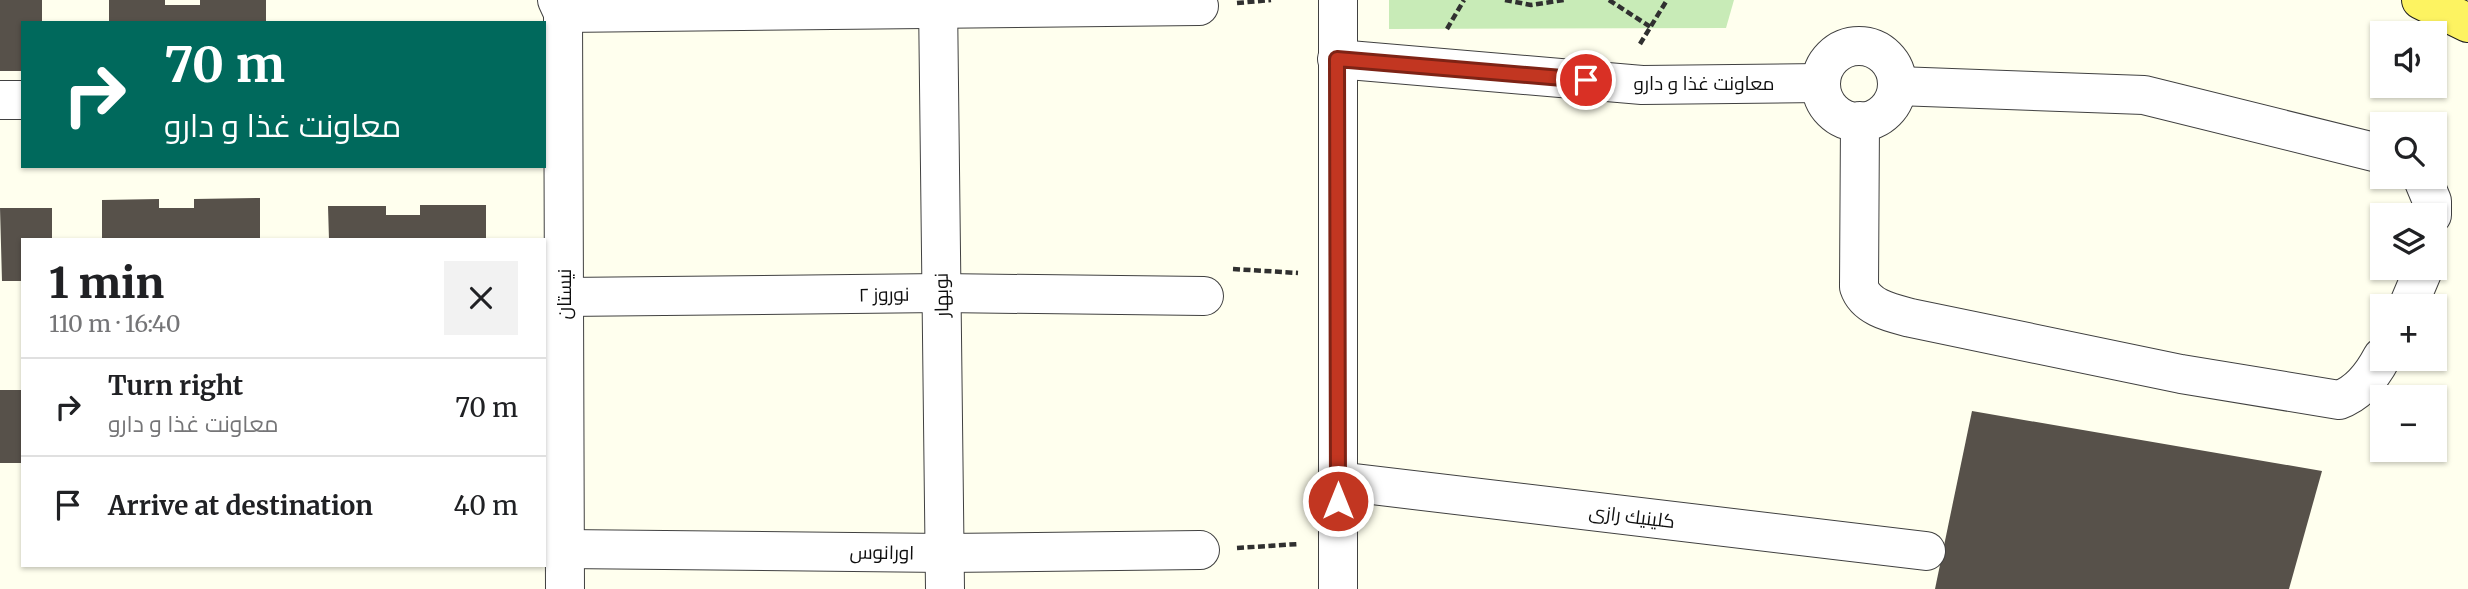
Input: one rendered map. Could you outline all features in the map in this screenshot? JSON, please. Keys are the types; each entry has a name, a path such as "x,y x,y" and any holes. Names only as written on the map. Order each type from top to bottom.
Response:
{"main road":[{"path":"2421,0 2468,23"}],"street":[{"path":"1338,0 1338,589"},
{"path":"560,7 938,4 1199,6"},
{"name":"نوبهار","path":"938,4 944,571"},
{"name":"نیستان","path":"560,7 565,589"},
{"path":"1856,46 1869,47 1890,62 1896,73 1897,86 1888,109 1878,117 1860,121 1843,118 1833,112 1825,102 1821,83 1824,67 1832,57 1843,49 1856,46"},
{"name":"معاونت غذا و دارو","path":"1337,59 1642,85 1821,83"},
{"path":"1897,86 2144,95 2370,151"},
{"path":"0,100 21,100"},
{"path":"1860,121 1859,287 1864,298 1872,304 1912,318 2181,374 2339,400 2353,395 2374,371"},
{"name":"نوروز ۲","path":"564,297 941,293 1204,296"},
{"name":"كلينيك رازی","path":"1338,481 1926,551"},
{"name":"اورانوس","path":"565,549 944,571 1200,550"}],"path":[{"path":"1505,0 1531,5 1564,0"},
{"path":"1609,0 1652,28"},
{"path":"1613,82 1652,28 1667,0"},
{"path":"1204,296 1215,268 1337,275"},
{"path":"1200,550 1338,542"}],"green space":[{"path":"1389,0 1734,0 1726,28 1389,29"}],"building":[{"path":"0,0 42,0 42,21 21,21 21,71 0,71"},
{"path":"109,0 165,0 165,5 200,5 200,0 266,0 266,21 109,21"},
{"path":"260,198 260,238 102,238 102,200 159,199 159,208 194,208 194,199"},
{"path":"420,205 486,205 486,238 329,238 328,206 386,206 386,215 420,215"},
{"path":"0,208 52,208 52,238 21,238 21,281 2,281"},
{"path":"0,390 21,390 21,463 0,463"},
{"path":"1972,411 2322,471 2289,589 1935,589"}],"route":[{"path":"1338,501 1337,59 1586,80"}]}
